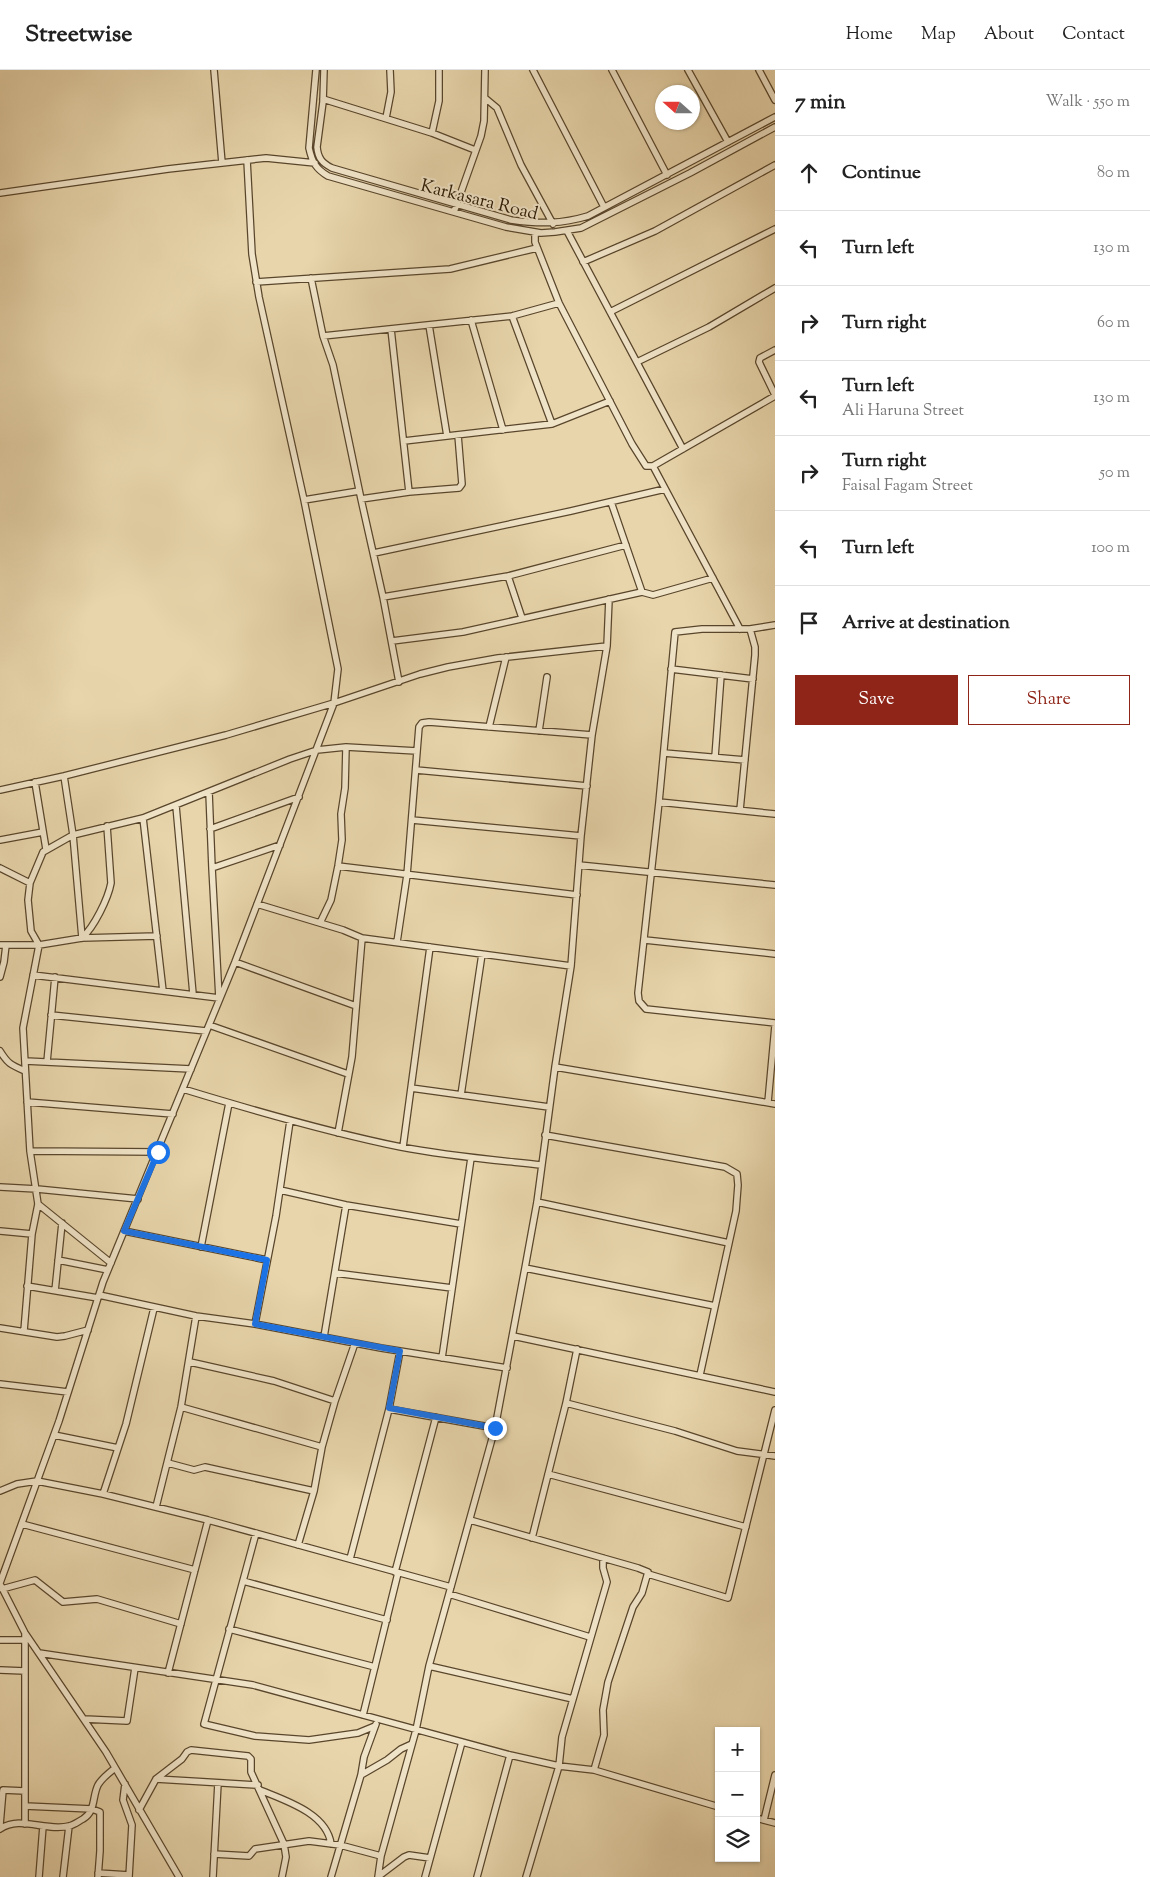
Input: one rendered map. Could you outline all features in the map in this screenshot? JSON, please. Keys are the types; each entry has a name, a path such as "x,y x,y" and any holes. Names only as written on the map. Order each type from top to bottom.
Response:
{"street":[{"path":"214,70 222,163"},
{"path":"313,163 309,148 316,70"},
{"path":"323,164 317,154 317,147 323,98 324,70"},
{"path":"386,118 391,92 390,70"},
{"path":"432,133 439,101 439,70"},
{"path":"454,212 484,121 485,70"},
{"path":"533,70 604,208"},
{"path":"612,70 667,174"},
{"path":"688,70 728,142"},
{"path":"759,70 775,100"},
{"path":"323,98 432,133 475,150"},
{"path":"485,98 497,108 521,165 553,224"},
{"name":"Karkasara Road","path":"0,193 266,158 323,164 511,220 534,224 553,224 575,220 604,208 775,117"},
{"name":"Karkasara Road","path":"313,163 328,176 506,227 535,232 567,231 581,228 594,222 775,127"},
{"path":"179,1877 84,1719 39,1653 25,1637 1,1586 54,1435 108,1270 235,962 334,703 338,669 304,500 256,282 252,254 247,160"},
{"path":"583,262 655,231 775,165"},
{"path":"610,312 775,229"},
{"path":"567,231 683,449"},
{"path":"535,232 537,248 559,303 643,464 649,467 775,396 759,362 760,358 775,350"},
{"path":"256,282 450,269 537,248"},
{"path":"311,278 323,336 333,365 374,553 399,682"},
{"path":"638,362 709,326 775,288"},
{"path":"323,336 512,316 559,303"},
{"path":"512,316 552,424"},
{"path":"470,320 503,430"},
{"path":"429,325 447,436"},
{"path":"391,329 409,492"},
{"path":"404,441 552,424 610,401"},
{"path":"361,500 409,492 460,488 458,435"},
{"path":"653,466 740,629"},
{"path":"374,553 665,489"},
{"path":"304,500 359,491"},
{"path":"611,502 642,592"},
{"path":"383,597 508,576 626,545"},
{"path":"508,576 522,618"},
{"path":"392,641 463,632 642,592 653,595 713,578"},
{"path":"378,1877 380,1856 416,1730 429,1666 495,1428 513,1336 537,1202 549,1107 571,966 581,836 592,736 608,646 609,599"},
{"path":"768,1102 775,1024 646,1009 639,1001 638,993 660,802 675,632 702,629 750,629 775,625"},
{"path":"740,810 755,647 750,629"},
{"path":"0,790 64,776 226,735 448,666 506,657 608,646"},
{"path":"489,727 506,657"},
{"path":"671,669 753,679"},
{"path":"715,757 721,675"},
{"path":"539,731 547,677"},
{"path":"397,942 412,820 419,727 422,723 592,736"},
{"path":"24,1331 32,1234 38,1204 30,1151 24,1028 38,945 33,937 28,914 30,883 40,856 46,849 73,835 143,818 317,750 346,747 417,751"},
{"path":"320,923 331,900 342,840 341,814 346,788 346,747"},
{"path":"664,753 745,760"},
{"path":"416,770 588,786"},
{"path":"64,776 73,835 82,938"},
{"path":"35,782 46,849"},
{"path":"209,792 220,998"},
{"path":"210,829 299,797"},
{"path":"660,802 775,814"},
{"path":"176,806 193,994"},
{"path":"143,818 162,990"},
{"path":"412,820 581,836"},
{"path":"82,938 87,934 101,908 111,883 107,826"},
{"path":"0,840 43,832"},
{"path":"212,868 280,845"},
{"path":"579,865 775,884"},
{"path":"338,866 577,895"},
{"path":"0,868 30,883"},
{"path":"257,904 343,930 362,938 571,966"},
{"path":"0,977 4,962 3,945 38,945 82,938 157,936"},
{"path":"338,1133 352,1057 362,938"},
{"path":"645,940 775,954"},
{"path":"403,1147 430,947"},
{"path":"461,1095 482,954"},
{"path":"235,962 356,1006"},
{"path":"33,974 220,998"},
{"path":"47,1062 55,977"},
{"path":"51,1015 207,1028 348,1074"},
{"path":"0,1051 5,1061 25,1071"},
{"path":"25,1061 191,1069"},
{"path":"555,1067 775,1104"},
{"path":"411,1088 549,1107"},
{"path":"183,1089 290,1121 403,1147 471,1158 541,1165"},
{"path":"27,1102 173,1114"},
{"path":"201,1247 229,1103"},
{"path":"255,1324 280,1190 290,1121"},
{"path":"545,1135 683,1159 730,1170 737,1174 739,1179 736,1211 700,1375"},
{"path":"30,1151 158,1152"},
{"path":"442,1358 471,1158"},
{"path":"0,1187 138,1199"},
{"path":"280,1190 346,1205 461,1224"},
{"path":"537,1202 729,1243"},
{"path":"38,1204 111,1263"},
{"path":"324,1337 346,1205"},
{"path":"55,1291 62,1223"},
{"path":"0,1231 32,1234"},
{"path":"124,1231 267,1260"},
{"path":"58,1260 108,1270"},
{"path":"525,1268 715,1306"},
{"path":"335,1273 452,1288"},
{"path":"28,1286 507,1368"},
{"path":"103,1494 126,1424 154,1308"},
{"path":"156,1507 181,1407 190,1362 196,1316"},
{"path":"0,1328 57,1337 88,1330"},
{"path":"513,1336 775,1392"},
{"path":"298,1545 314,1491 322,1447 335,1401 355,1343"},
{"path":"532,1538 566,1403 577,1349"},
{"path":"350,1559 389,1408 400,1351"},
{"path":"190,1362 274,1381 335,1401"},
{"path":"0,1384 68,1392"},
{"path":"566,1403 675,1431 737,1450 775,1456"},
{"path":"181,1407 322,1447"},
{"path":"389,1408 495,1428"},
{"path":"470,1520 647,1570 648,1574 728,1598 775,1410"},
{"path":"363,1715 387,1620 396,1572 436,1417"},
{"path":"54,1435 118,1448"},
{"path":"168,1463 194,1470 205,1467 314,1491"},
{"path":"548,1474 746,1527"},
{"path":"0,1491 17,1484 37,1481 103,1494 208,1520 452,1587"},
{"path":"168,1673 208,1520"},
{"path":"22,1524 195,1570"},
{"path":"256,1533 204,1722 206,1725 255,1736 309,1740 358,1733 375,1726"},
{"path":"526,1877 560,1766 562,1737 607,1582 603,1568 604,1558"},
{"path":"594,1770 604,1735 603,1710 608,1682 633,1607 642,1593 648,1574"},
{"path":"1,1586 35,1580 63,1602 97,1599 181,1624"},
{"path":"243,1582 387,1620"},
{"path":"450,1594 590,1637"},
{"path":"229,1629 375,1667"},
{"path":"0,1640 25,1637"},
{"path":"25,1637 25,1824"},
{"path":"39,1653 253,1685 510,1755 560,1766 594,1770 715,1806"},
{"path":"429,1666 573,1700"},
{"path":"84,1719 127,1721 135,1668"},
{"path":"0,1670 25,1671"},
{"path":"331,1877 361,1775 364,1757 377,1719"},
{"path":"425,1877 462,1742"},
{"path":"361,1775 387,1760 400,1749 412,1744"},
{"path":"139,1810 156,1779 191,1750 248,1756 251,1759 251,1772 284,1844 286,1856 282,1877"},
{"path":"476,1877 510,1755"},
{"path":"0,1829 11,1823 69,1826 90,1815 98,1785 115,1768"},
{"path":"764,1820 775,1775"},
{"path":"156,1779 259,1788 311,1814 328,1832 331,1844"},
{"path":"25,1806 92,1809 100,1813 98,1875 129,1876 132,1825 123,1800 124,1784"},
{"path":"213,1877 218,1784"},
{"path":"0,1825 3,1790 25,1791"},
{"path":"760,1819 775,1823"},
{"path":"39,1877 43,1826"},
{"path":"63,1877 69,1826"},
{"path":"214,1854 249,1856 255,1849 309,1841 340,1845 380,1856"},
{"path":"378,1877 409,1855 430,1858"}],"route":[{"path":"158,1152 124,1231 267,1260 255,1324 400,1351 389,1408 495,1428"}]}
